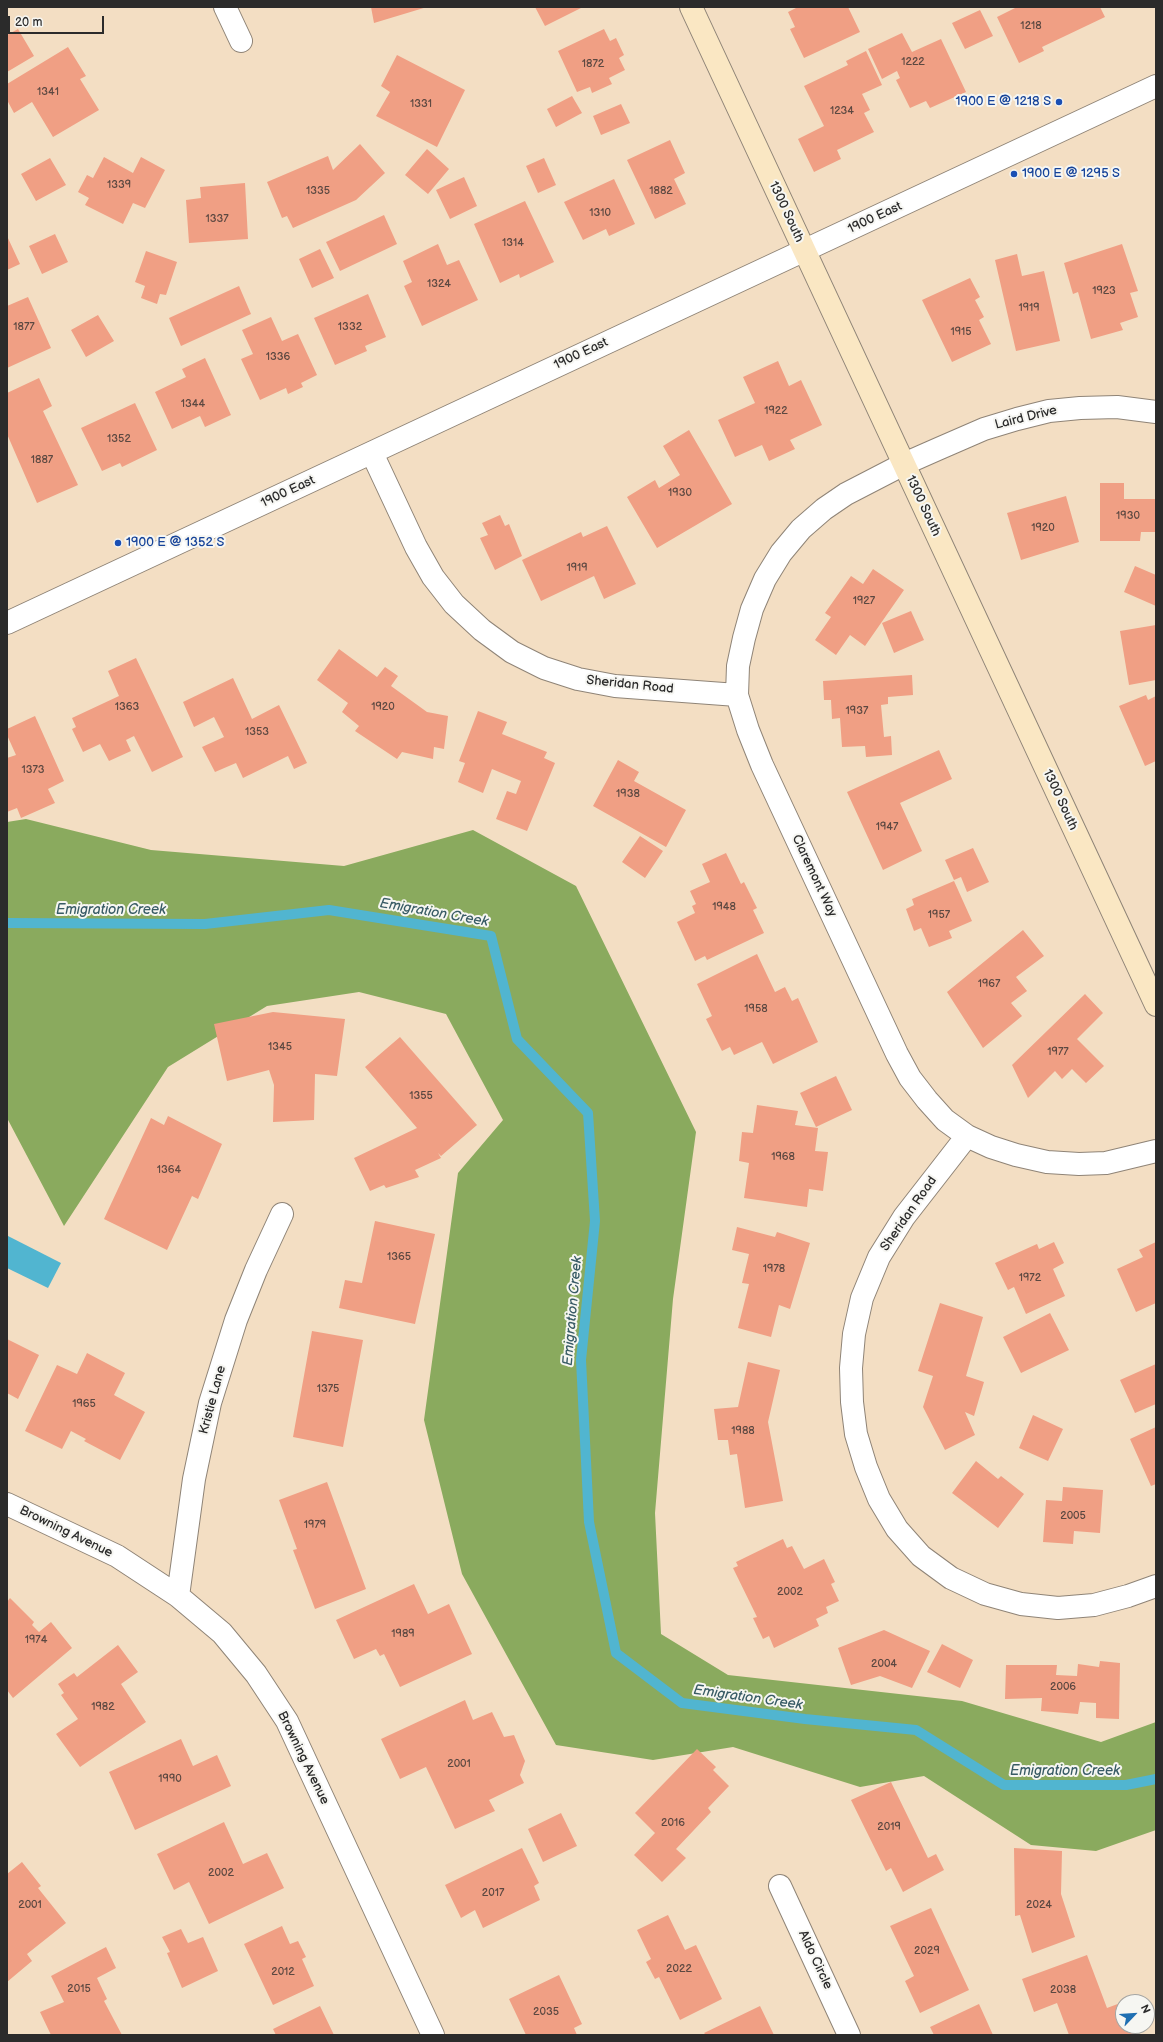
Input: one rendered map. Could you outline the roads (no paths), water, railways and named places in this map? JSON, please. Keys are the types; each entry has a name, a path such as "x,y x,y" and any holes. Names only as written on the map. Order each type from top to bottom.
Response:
{"street":[{"path":"225,7 241,41"},
{"name":"1300 South","path":"691,7 1156,1005"},
{"name":"1900 East","path":"7,623 1156,86"},
{"name":"Laird Drive","path":"904,464 984,429 1049,411 1116,407 1156,412"},
{"name":"Sheridan Road","path":"372,453 416,547 433,577 454,604 482,630 512,652 544,668 578,679 615,686 737,695"},
{"name":"Claremont Way","path":"904,464 846,494 824,509 801,529 781,553 765,579 752,609 738,666 737,695 748,730 762,765 897,1054 910,1078 945,1120 967,1136 992,1147 1016,1155 1047,1162 1078,1164 1106,1163 1156,1151"},
{"name":"Sheridan Road","path":"967,1136 904,1217 879,1258 862,1298 853,1341 851,1368 852,1402 856,1434 866,1467 879,1499 897,1529 921,1556 951,1578 985,1594 1021,1604 1058,1608 1094,1605 1128,1596 1156,1586"},
{"name":"Kristie Lane","path":"178,1596 194,1480 210,1403 236,1320 256,1270 282,1214"},
{"name":"Browning Avenue","path":"7,1504 117,1556 178,1596 222,1633 256,1674 287,1721 433,2035"},
{"name":"Aldo Circle","path":"780,1886 849,2035"}],"water":[{"path":"8,1236 61,1263 48,1288 7,1268"}],"waterway":[{"name":"Emigration Creek","path":"7,923 205,924 329,910 491,936 517,1039 588,1113 595,1221 581,1360 589,1522 616,1653 682,1703 805,1719 916,1730 1004,1785 1126,1785 1156,1779"}],"place":[{"name":"1900 E @ 1218 S","path":"1059,102"},
{"name":"1900 E @ 1295 S","path":"1014,174"},
{"name":"1900 E @ 1352 S","path":"118,543"}]}
